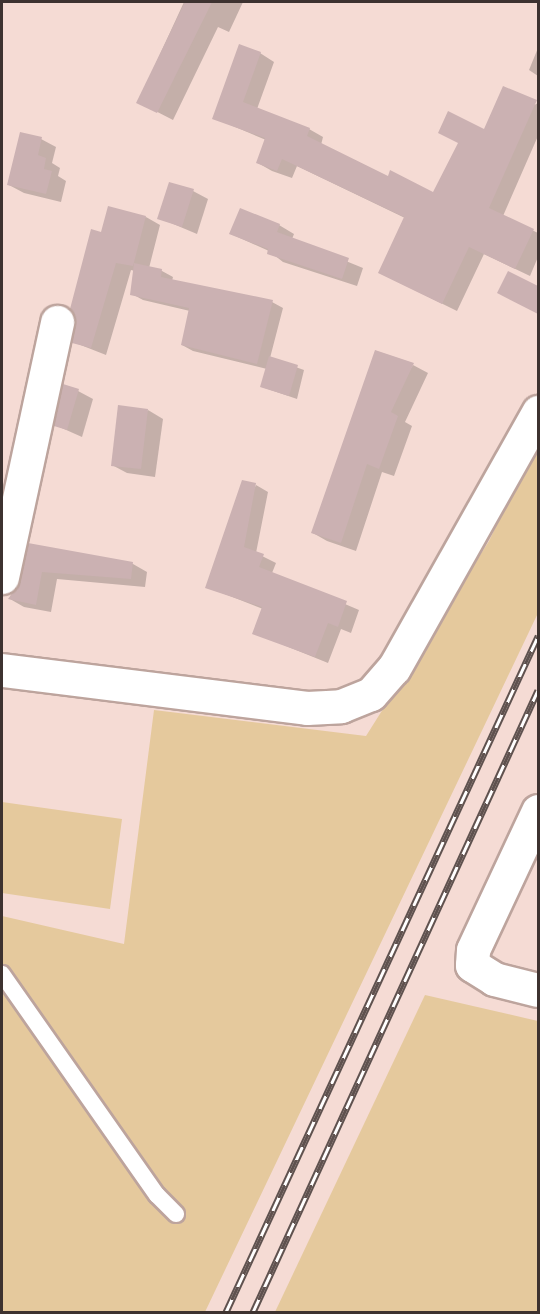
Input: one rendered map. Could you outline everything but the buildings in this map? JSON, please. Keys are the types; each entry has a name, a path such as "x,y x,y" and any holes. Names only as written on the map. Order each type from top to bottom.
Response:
{"street":[{"path":"2,577 57,322"},
{"path":"2,670 307,708 341,706 371,694 394,668 538,412"},
{"path":"538,811 473,950 472,965 494,980 538,990"}],"lane":[{"path":"2,974 157,1195 176,1214"}],"shaded area":[{"path":"538,440 538,613 205,1312 2,1312 2,916 124,944 154,710 366,736 489,541"},
{"path":"2,802 122,819 110,909 2,893"},
{"path":"425,995 538,1021 538,1312 275,1312"}],"railway":[{"path":"226,1312 538,636"},
{"path":"253,1312 538,690"}]}
